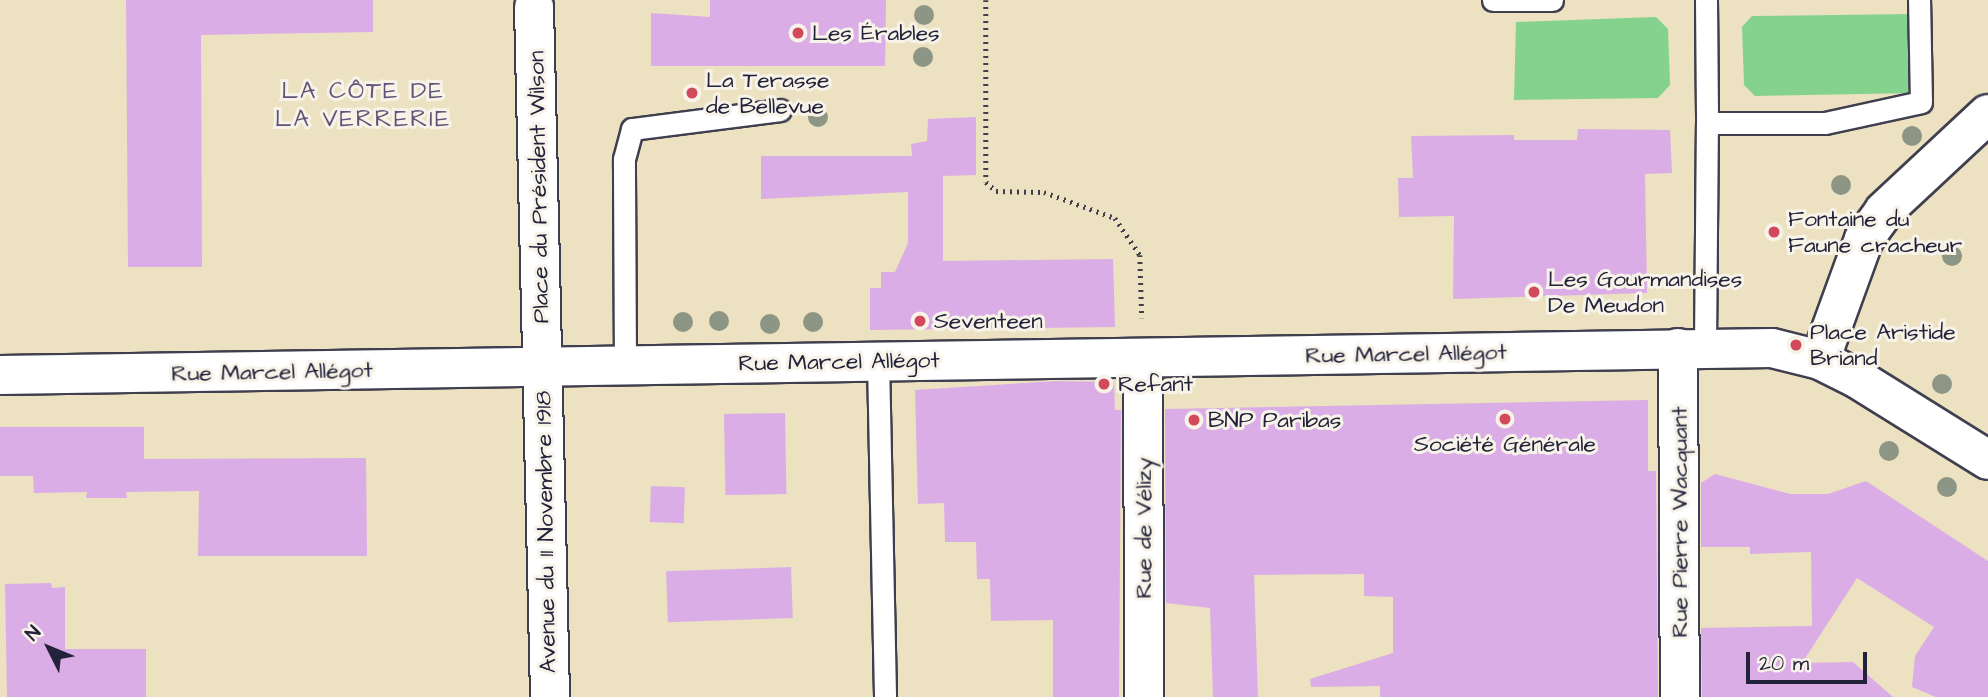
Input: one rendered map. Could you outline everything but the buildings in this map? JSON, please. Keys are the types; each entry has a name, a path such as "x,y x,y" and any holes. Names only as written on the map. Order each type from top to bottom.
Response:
{"main road":[{"name":"Place du Président Wilson","path":"534,7 543,368"},
{"path":"1820,360 1864,239 1884,211 1988,114"},
{"name":"Rue Marcel Allégot","path":"0,375 1692,347 1772,348 1820,360 1919,413 1988,460"},
{"name":"Rue Pierre Wacquant","path":"1680,697 1692,347"},
{"name":"Rue de Vélizy","path":"1143,358 1144,697"},
{"name":"Avenue du 11 Novembre 1918","path":"543,368 550,697"}],"lane":[{"path":"1493,0 1552,0"},
{"path":"1692,347 1707,122 1706,0"},
{"path":"1707,122 1825,124 1921,102 1919,0"},
{"path":"625,364 624,159 632,129 780,110"},
{"path":"878,361 885,697"}],"path":[{"path":"986,0 986,182 996,191 1044,192 1115,218 1140,255 1143,358"}],"green space":[{"path":"1913,14 1915,93 1755,96 1744,85 1742,27 1752,16"},
{"path":"1656,17 1668,29 1670,85 1658,98 1514,100 1516,22"}],"place":[{"name":"Les Érables","path":"798,33"},
{"name":"La Terasse de Bellevue","path":"692,93"},
{"name":"Fontaine du Faune cracheur","path":"1774,232"},
{"name":"Les Gourmandises De Meudon","path":"1534,292"},
{"name":"Seventeen","path":"920,321"},
{"name":"Place Aristide Briand","path":"1796,345"},
{"name":"Refant","path":"1104,384"},
{"name":"Société Générale","path":"1505,419"},
{"name":"BNP Paribas","path":"1194,420"}],"district":[{"name":"LA CÔTE DE LA VERRERIE","path":"363,106"}]}
